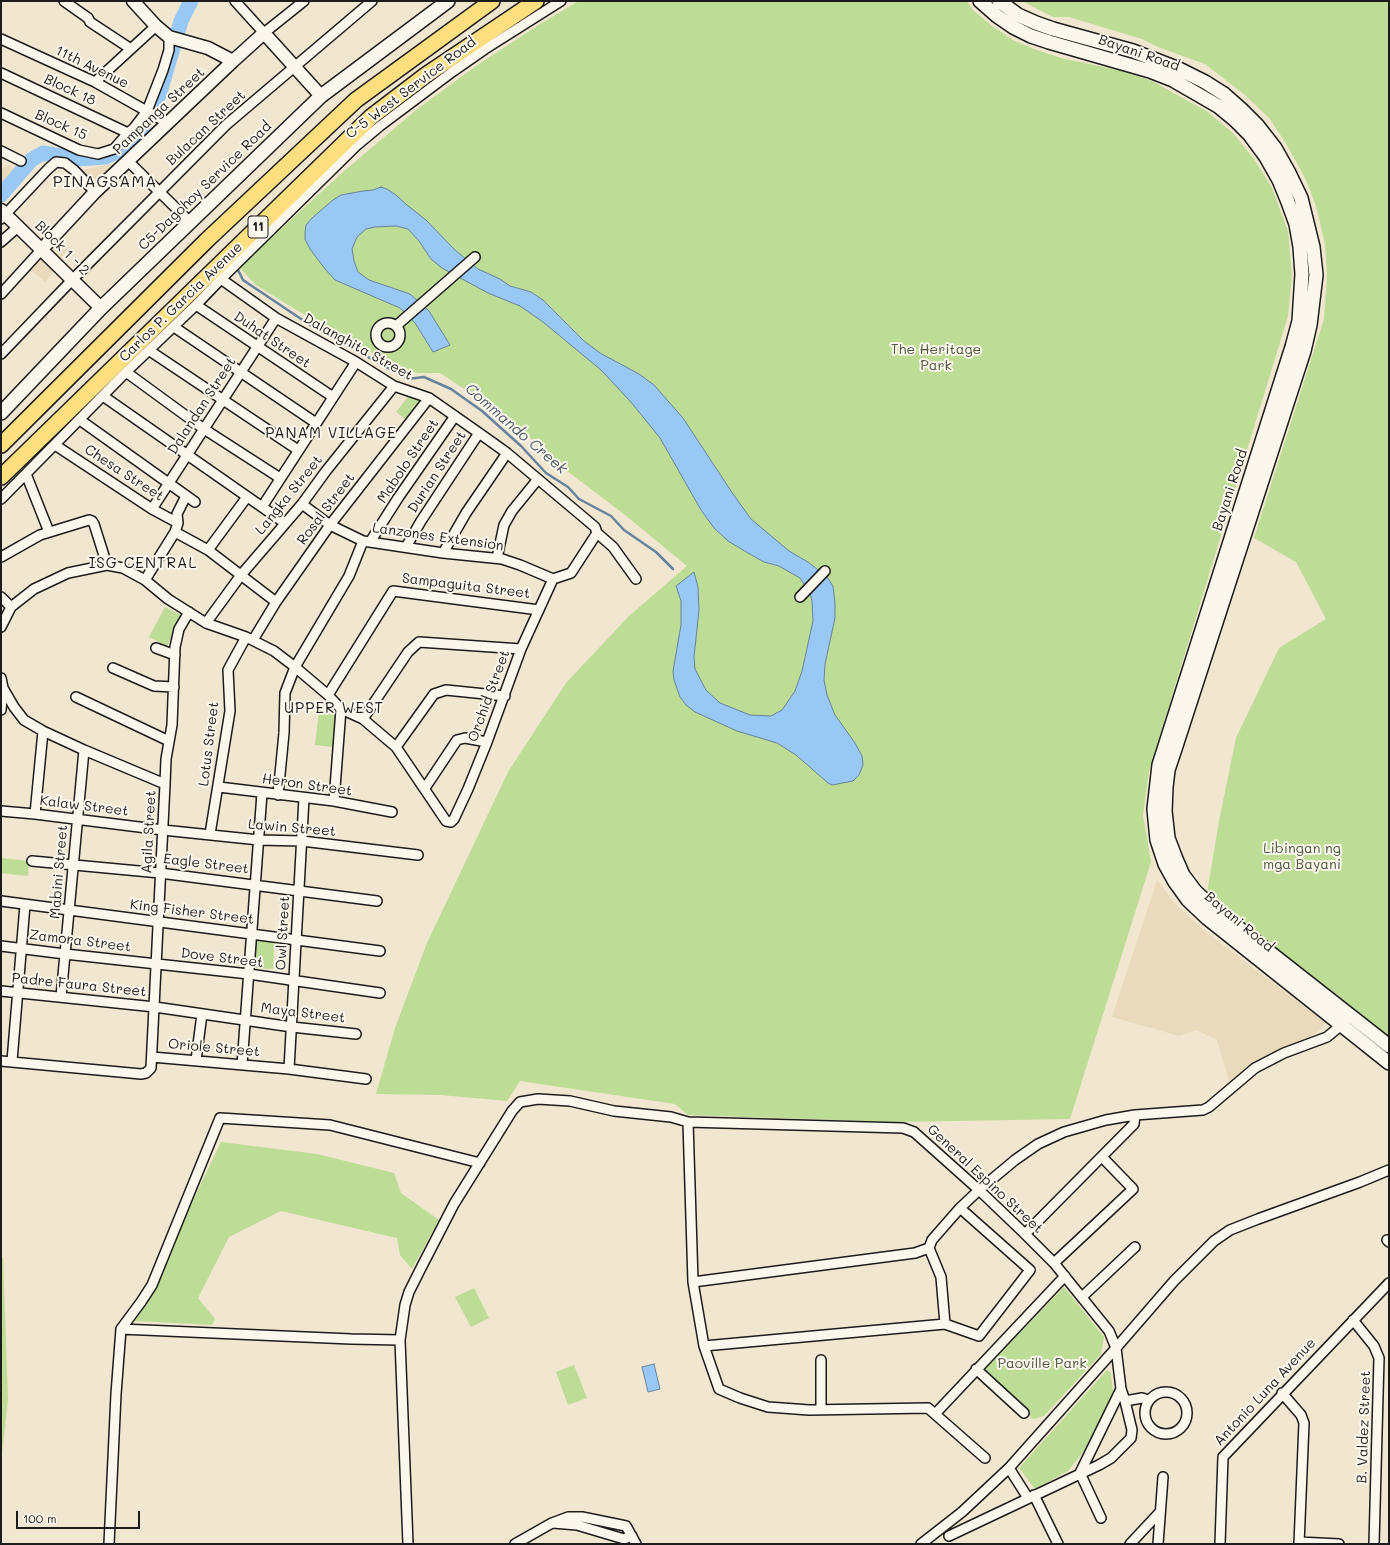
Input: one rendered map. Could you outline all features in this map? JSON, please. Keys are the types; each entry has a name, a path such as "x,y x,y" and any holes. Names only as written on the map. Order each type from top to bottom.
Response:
{"main road":[{"name":"Carlos P. Garcia Avenue","path":"1,445 207,240 356,100 492,1"},
{"name":"Carlos P. Garcia Avenue","path":"1,477 371,117 426,75 536,1"},
{"name":"Bayani Road","path":"980,1 997,16 1013,27 1031,36 1150,71 1173,80 1218,106 1249,134 1266,157 1279,180 1288,202 1296,224 1300,247 1302,274 1299,321 1170,747 1165,811 1168,838 1183,875 1195,891 1212,907 1389,1046"},
{"name":"Bayani Road","path":"999,1 1018,15 1036,23 1152,58 1179,69 1205,82 1224,94 1242,109 1275,148 1301,198 1313,247 1316,275 1314,300 1307,338 1170,747 1159,765 1154,809 1157,840 1165,864 1175,882 1188,900 1207,918 1389,1063"},
{"name":"C5-Dagohoy Service Road","path":"1,413 101,308 321,96 440,2"}],"street":[{"path":"64,1 88,18 90,22 131,49"},
{"path":"133,1 156,26 174,38 208,48 233,61"},
{"path":"235,1 321,96"},
{"name":"Bulacan Street","path":"1,354 73,279 226,125 372,1"},
{"name":"C-5 West Service Road","path":"1,499 126,372 174,327 220,279 356,146 452,72 491,45 561,1"},
{"name":"Pampanga Street","path":"42,249 95,192 233,61 297,3"},
{"path":"95,82 156,26"},
{"name":"Block 15","path":"1,113 79,150 98,154 114,149 134,128 146,111 174,38"},
{"name":"11th Avenue","path":"1,39 95,82 168,123"},
{"name":"Block 18","path":"1,73 128,133"},
{"path":"1196,94 1205,82"},
{"path":"1,151 21,161"},
{"path":"128,161 190,222"},
{"path":"2,214 56,162 65,163 74,170 95,192"},
{"path":"1288,202 1301,198"},
{"name":"Block 1 - 2","path":"2,214 19,226 101,308"},
{"path":"1,242 19,226"},
{"path":"1,294 42,249"},
{"path":"397,325 475,257"},
{"name":"Dalanghita Street","path":"220,279 276,318 356,362 394,386 429,398 479,432 538,479 596,530 613,548 636,579"},
{"name":"Duhat Street","path":"196,305 333,397"},
{"name":"Dalandan Street","path":"152,509 276,318"},
{"path":"174,327 316,423"},
{"path":"150,350 298,450"},
{"path":"262,507 356,362"},
{"path":"126,372 204,428 280,478"},
{"name":"Langka Street","path":"206,623 241,574 302,504 326,471 394,386"},
{"path":"103,396 285,523"},
{"name":"Rosal Street","path":"249,639 330,525 429,398"},
{"name":"Mabolo Street","path":"278,795 284,733 285,693 296,667 349,576 367,541 455,416"},
{"path":"80,420 195,502"},
{"name":"Durian Street","path":"406,548 421,521 479,432"},
{"name":"Chesa Street","path":"55,445 152,509 241,574 276,602"},
{"path":"443,554 466,513 507,454"},
{"path":"26,474 49,532"},
{"path":"497,558 504,525 512,511 538,479"},
{"path":"145,580 176,528 177,514 186,496"},
{"path":"208,550 247,497"},
{"name":"Lanzones Extension","path":"302,504 330,525 367,541 443,554 497,558 520,565 553,579"},
{"path":"1,557 40,535 89,520 92,521 107,565"},
{"path":"553,579 571,573 596,530"},
{"path":"1,627 11,607 34,589 68,573 107,565 123,568 145,580 168,599 206,623 249,639 274,651 296,667 328,695 341,709 363,719 396,747 425,788 457,740 465,738 487,742"},
{"path":"800,597 825,571"},
{"name":"Orchid Street","path":"425,788 446,821 450,822 454,819 468,790 505,696 520,649 553,579"},
{"name":"Sampaguita Street","path":"328,695 393,591 539,610"},
{"path":"1,597 11,607"},
{"name":"Agila Street","path":"152,1057 166,759 172,725 175,647 180,629 189,612"},
{"name":"Lotus Street","path":"210,834 219,787 230,711 228,670 249,639"},
{"path":"363,719 408,652 419,642 520,649"},
{"path":"156,648 175,656"},
{"path":"114,668 154,686 174,687"},
{"path":"1,678 3,688 1,710"},
{"path":"3,688 24,720 43,731 84,750 165,784"},
{"path":"396,747 434,694 446,690 505,696"},
{"path":"76,697 170,741"},
{"path":"334,801 341,709"},
{"path":"35,814 43,731"},
{"name":"Mabini Street","path":"62,997 84,750"},
{"name":"Heron Street","path":"219,787 334,801 392,812"},
{"name":"Maya Street","path":"242,1065 262,793"},
{"name":"Owl Street","path":"289,1070 304,798"},
{"name":"Kalaw Street","path":"1,811 163,830"},
{"name":"Lawin Street","path":"163,830 259,840 302,841 418,855"},
{"name":"Eagle Street","path":"32,861 160,873 377,900"},
{"name":"King Fisher Street","path":"1,901 380,951"},
{"path":"12,1061 25,905"},
{"name":"Zamora Street","path":"1,946 156,964"},
{"name":"Dove Street","path":"156,964 249,974 294,982 380,993"},
{"name":"Padre Faura Street","path":"1,991 155,1007"},
{"name":"Maya Street","path":"155,1007 356,1034"},
{"path":"196,1060 202,1014"},
{"path":"693,1282 915,1253 928,1248 932,1240 960,1208 979,1190 1015,1160 1038,1144 1064,1132 1099,1122 1135,1115 1203,1110 1209,1107 1255,1068 1284,1053 1327,1037 1342,1026 1350,1015"},
{"name":"Oriole Street","path":"1,1060 141,1074 146,1073 151,1068 152,1057 196,1060 366,1079"},
{"name":"General Espino Street","path":"480,1163 512,1111 520,1102 532,1100 551,1099 570,1101 614,1111 671,1118 688,1122 903,1128 914,1132 979,1190 1025,1234 1065,1276 1109,1331 1116,1348 1120,1389"},
{"path":"1025,1234 1134,1124 1135,1115"},
{"path":"110,1544 115,1409 121,1329 152,1285 220,1118 330,1125 480,1163 454,1204 409,1292 405,1305 400,1340 408,1544"},
{"path":"688,1122 693,1282 704,1346 719,1389 740,1398 768,1407 821,1410 928,1408 985,1458"},
{"path":"1054,1263 1133,1189 1102,1157"},
{"path":"921,1544 962,1512 1009,1468 1174,1281 1218,1238 1230,1230 1389,1170"},
{"path":"704,1346 945,1324 979,1336 1030,1270 960,1208"},
{"path":"1082,1297 1135,1247"},
{"path":"928,1248 941,1277 945,1324"},
{"path":"936,1414 976,1369 1065,1276"},
{"name":"Antonio Luna Avenue","path":"1220,1544 1223,1457 1282,1393 1389,1283"},
{"name":"B. Valdez Street","path":"1353,1320 1374,1346 1379,1358 1374,1544"},
{"path":"121,1329 400,1340"},
{"path":"821,1360 821,1410"},
{"path":"976,1369 1024,1413"},
{"path":"949,1536 1112,1458 1131,1438 1132,1430 1125,1401 1120,1389"},
{"path":"1080,1472 1120,1389"},
{"path":"1167,1392 1172,1392 1180,1398 1186,1406 1187,1411 1187,1416 1183,1426 1170,1434 1155,1431 1148,1424 1144,1414 1146,1404 1149,1400 1156,1393 1167,1392"},
{"path":"1282,1393 1301,1415 1304,1423 1299,1543 1339,1544"},
{"path":"1125,1401 1142,1398 1149,1400"},
{"path":"1009,1468 1031,1497 1058,1544"},
{"path":"1080,1472 1101,1518"},
{"path":"1158,1544 1159,1513 1163,1477"},
{"path":"1130,1544 1159,1513"},
{"path":"520,1543 552,1523 568,1517 582,1517 626,1526 634,1540"},
{"path":"942,1528 955,1544"}],"shaded area":[{"path":"124,162 96,186 81,170"},
{"path":"9,165 18,171 1,188 1,169"},
{"path":"59,239 69,249 59,259 49,249"},
{"path":"42,257 54,272 45,282 30,269"},
{"path":"1157,880 1178,907 1210,935 1326,1023 1316,1033 1303,1041 1269,1055 1250,1065 1229,1081 1217,1040 1196,1030 1179,1036 1112,1017"}],"green space":[{"name":"The Heritage Park","path":"579,1 967,1 973,10 992,26 1013,40 1061,58 1123,71 1152,81 1208,112 1233,133 1254,159 1272,188 1288,231 1292,275 1288,316 1149,771 1143,815 1151,862 1070,1119 896,1122 688,1115 675,1104 520,1081 507,1101 441,1095 376,1094 395,1028 427,943 508,772 566,683 629,616 687,566 625,515 566,470 507,417 440,373 417,373 377,356 256,285 239,267 342,173 416,110 476,66 540,24"},
{"name":"Libingan ng mga Bayani","path":"1022,1 1389,1 1389,1037 1207,893 1219,821 1236,738 1279,648 1326,619 1296,562 1254,538 1324,319 1327,275 1325,244 1316,206 1306,180 1288,147 1270,119 1245,95 1205,64 1158,47 1142,39 1069,17 1053,17"},
{"path":"411,393 423,402 408,421 396,412"},
{"path":"165,607 182,616 167,646 149,637"},
{"path":"319,710 336,712 333,747 315,745"},
{"path":"1,858 29,861 28,876 1,873"},
{"path":"257,933 275,934 273,969 254,968"},
{"path":"221,1142 317,1154 394,1173 401,1193 439,1220 412,1269 400,1255 397,1238 281,1211 229,1237 198,1298 215,1319 212,1325 135,1321"},
{"path":"1,1257 3,1258 8,1400 1,1462"},
{"name":"Paoville Park","path":"1064,1287 1104,1337 1101,1354 1044,1416 1033,1419 983,1371"},
{"path":"474,1288 489,1318 471,1327 455,1297"},
{"path":"574,1365 587,1398 568,1405 556,1372"},
{"path":"1107,1370 1111,1373 1113,1392 1088,1446 1068,1471 1035,1489 1019,1468"}],"water":[{"path":"381,187 396,195 426,220 455,250 478,269 500,279 510,286 531,292 543,300 584,341 600,353 639,374 654,385 683,418 751,519 789,551 808,562 827,577 833,586 835,618 825,664 824,680 827,695 835,715 855,743 862,756 863,765 859,775 853,781 832,785 796,755 777,743 737,731 695,712 686,705 680,697 674,680 673,671 681,625 681,601 676,586 694,572 698,587 699,610 694,657 695,669 706,690 720,703 750,715 771,716 782,710 795,691 802,671 813,621 812,601 810,593 800,578 779,566 764,562 748,553 728,541 714,528 701,510 660,438 630,401 601,370 543,322 520,306 488,293 442,268 431,259 419,241 408,229 396,226 366,229 357,237 352,249 354,261 358,272 369,280 410,294 429,311 450,345 433,352 415,323 400,308 335,280 325,269 310,249 305,239 306,225 333,200 341,195 373,190"},
{"path":"654,1364 660,1389 648,1392 642,1367"}],"waterway":[{"path":"150,111 159,95 181,21 191,1"},
{"path":"1,195 31,160 43,153 77,159 106,157 117,152 142,129 150,113"},
{"name":"Commando Creek","path":"236,266 243,280 313,327 408,379 424,377 451,389 482,411 521,446 546,473 568,487 579,499 611,516 624,530 656,552 673,569"}],"district":[{"name":"PINAGSAMA","path":"105,182"},
{"name":"PANAM VILLAGE","path":"331,433"},
{"name":"ISG CENTRAL","path":"143,563"},
{"name":"UPPER WEST","path":"334,708"}]}
